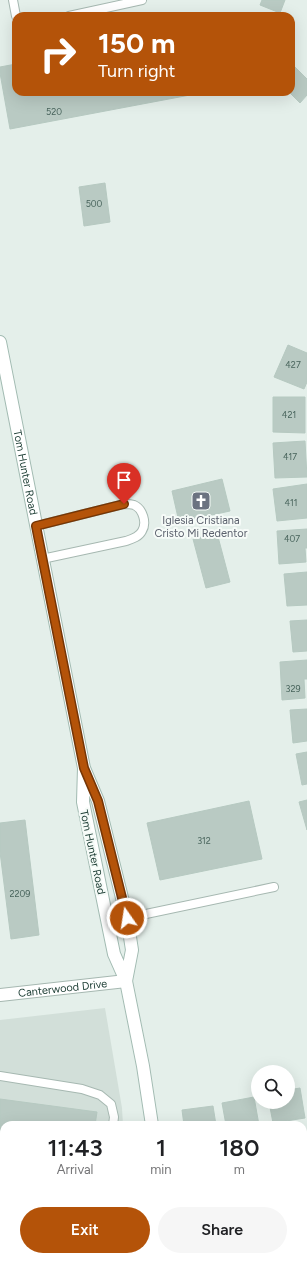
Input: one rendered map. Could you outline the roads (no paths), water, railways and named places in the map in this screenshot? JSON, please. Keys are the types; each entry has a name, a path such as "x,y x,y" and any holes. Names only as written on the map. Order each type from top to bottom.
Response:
{"street":[{"name":"Tom Hunter Road","path":"0,342 84,768 98,801 127,918 132,950 126,981"},
{"name":"Tom Hunter Road","path":"84,768 83,802 114,954 126,981 143,1066 151,1121"},
{"name":"Canterwood Drive","path":"0,995 126,981"}],"lane":[{"path":"13,0 15,12"},
{"path":"87,12 142,0"},
{"path":"36,526 124,504 135,506 142,513 144,522 142,531 135,538 42,559"},
{"path":"127,918 274,887"},
{"path":"0,1076 82,1089 100,1095 111,1104 114,1121"}],"place":[{"name":"Iglesia Cristiana Cristo Mi Redentor","path":"201,501"}]}
